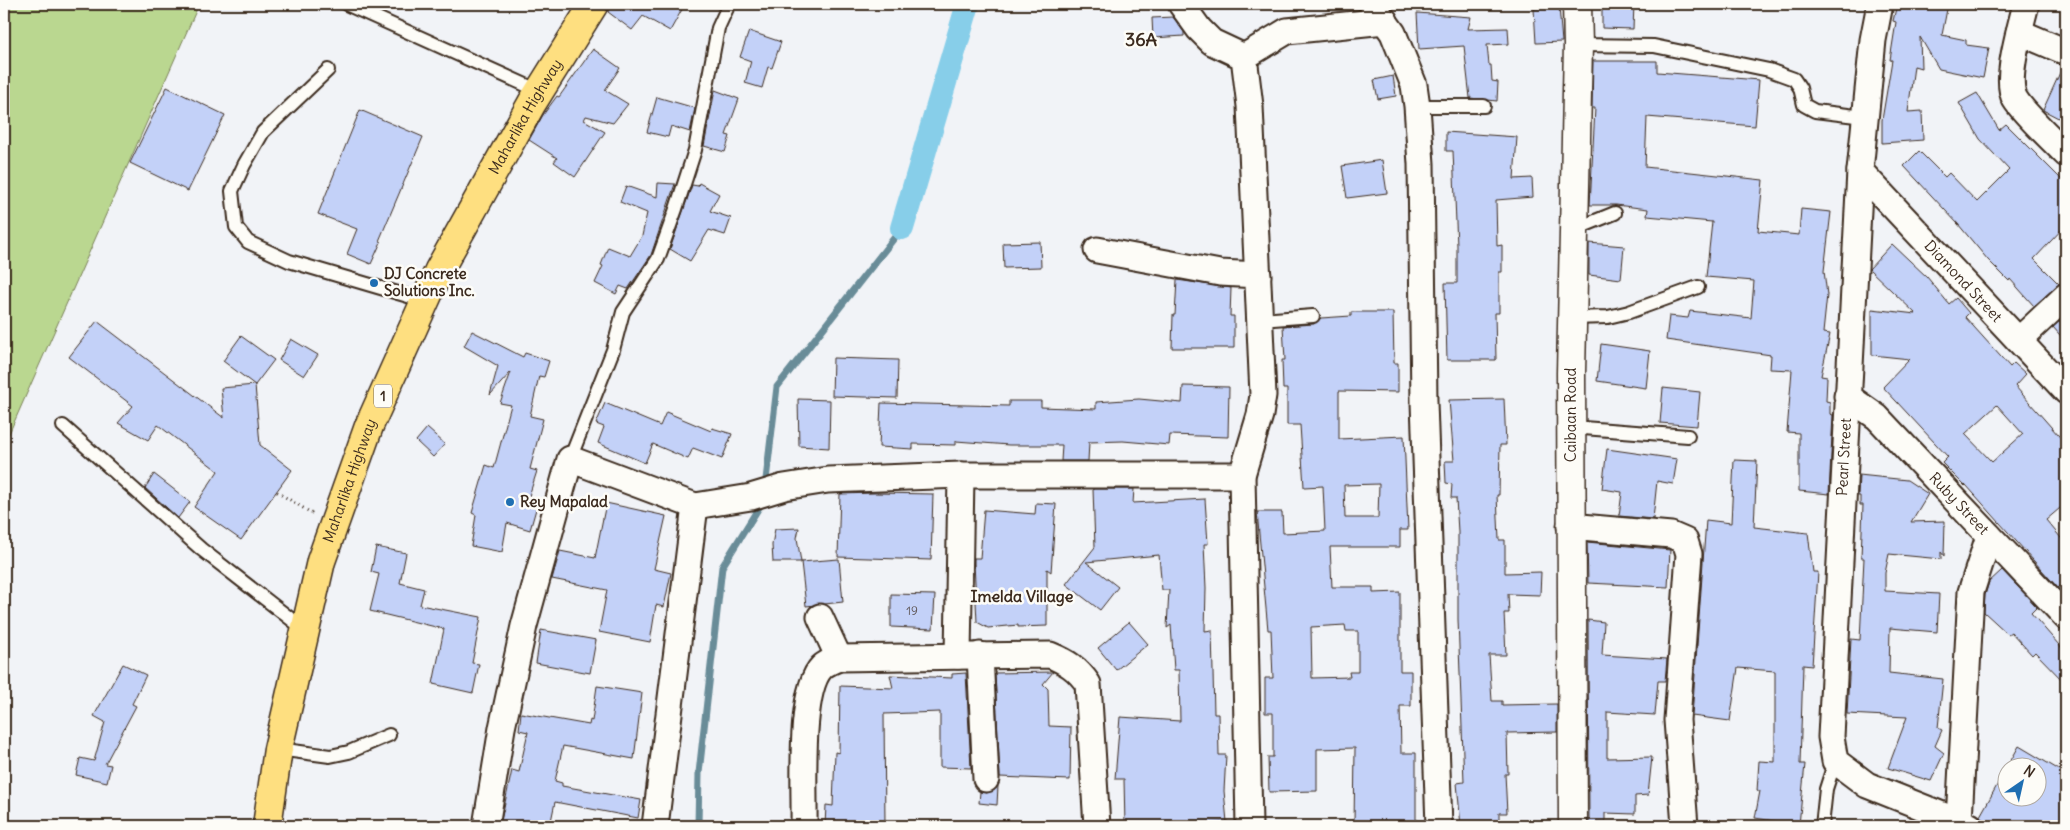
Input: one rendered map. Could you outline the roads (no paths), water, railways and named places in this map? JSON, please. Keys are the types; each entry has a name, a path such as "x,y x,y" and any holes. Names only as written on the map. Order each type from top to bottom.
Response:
{"highway":[{"name":"Maharlika Highway","path":"267,826 278,749 321,561 369,426 439,270 539,91 594,4"}],"street":[{"path":"1181,4 1199,30 1212,42 1244,57"},
{"name":"Caibaan Road","path":"1573,826 1570,427 1572,230 1578,45 1577,4"},
{"name":"Pearl Street","path":"1835,761 1831,737 1860,171 1873,40 1880,4"},
{"path":"2026,4 2010,84 2015,99 2066,154"},
{"path":"1244,57 1287,31 1378,13 1393,33 1414,85 1421,164 1424,402 1439,826"},
{"path":"2019,32 2066,52"},
{"path":"1244,57 1250,106 1263,395 1260,415 1242,475 1249,826"},
{"name":"Diamond Street","path":"1860,171 2066,391"},
{"path":"1097,250 1220,273 1258,275"},
{"path":"2019,340 2066,296"},
{"name":"Ruby Street","path":"1847,396 1877,417 2066,617"},
{"path":"486,826 502,728 524,626 570,459 695,506 751,498 784,487 828,480 961,475 1242,475"},
{"path":"961,475 969,656 986,779"},
{"path":"656,826 695,506"},
{"path":"1570,526 1671,535 1685,541 1689,554 1677,720 1685,826"},
{"path":"1835,761 1867,785 1964,824 1971,592 1989,536"},
{"path":"820,617 839,658"},
{"path":"804,826 806,705 812,681 822,666 839,658 1050,655 1068,662 1078,670 1088,684 1098,826"}],"lane":[{"path":"346,4 539,91"},
{"path":"570,459 613,350 623,312 658,259 676,209 695,150 718,28 729,4"},
{"path":"1578,45 1654,46 1769,70 1794,79 1800,88 1804,105 1815,111 1864,117"},
{"path":"328,70 263,132 232,191 236,226 248,242 289,261 425,301"},
{"path":"1417,106 1484,106"},
{"path":"1572,230 1615,213"},
{"path":"1571,318 1608,316 1629,312 1698,287"},
{"path":"1260,320 1313,316"},
{"path":"64,426 201,549 305,630"},
{"path":"1570,427 1688,436"},
{"path":"278,749 330,756 349,752 389,734"},
{"path":"1822,826 1826,789 1835,761"}],"waterway":[{"path":"902,228 968,4"},
{"path":"765,488 777,387 902,228"},
{"path":"698,826 699,773 722,567 763,501"}],"place":[{"name":"DJ Concrete Solutions Inc.","path":"374,283"},
{"name":"Rey Mapalad","path":"510,502"}],"district":[{"name":"36A","path":"1141,40"},
{"name":"Imelda Village","path":"1022,596"}]}
